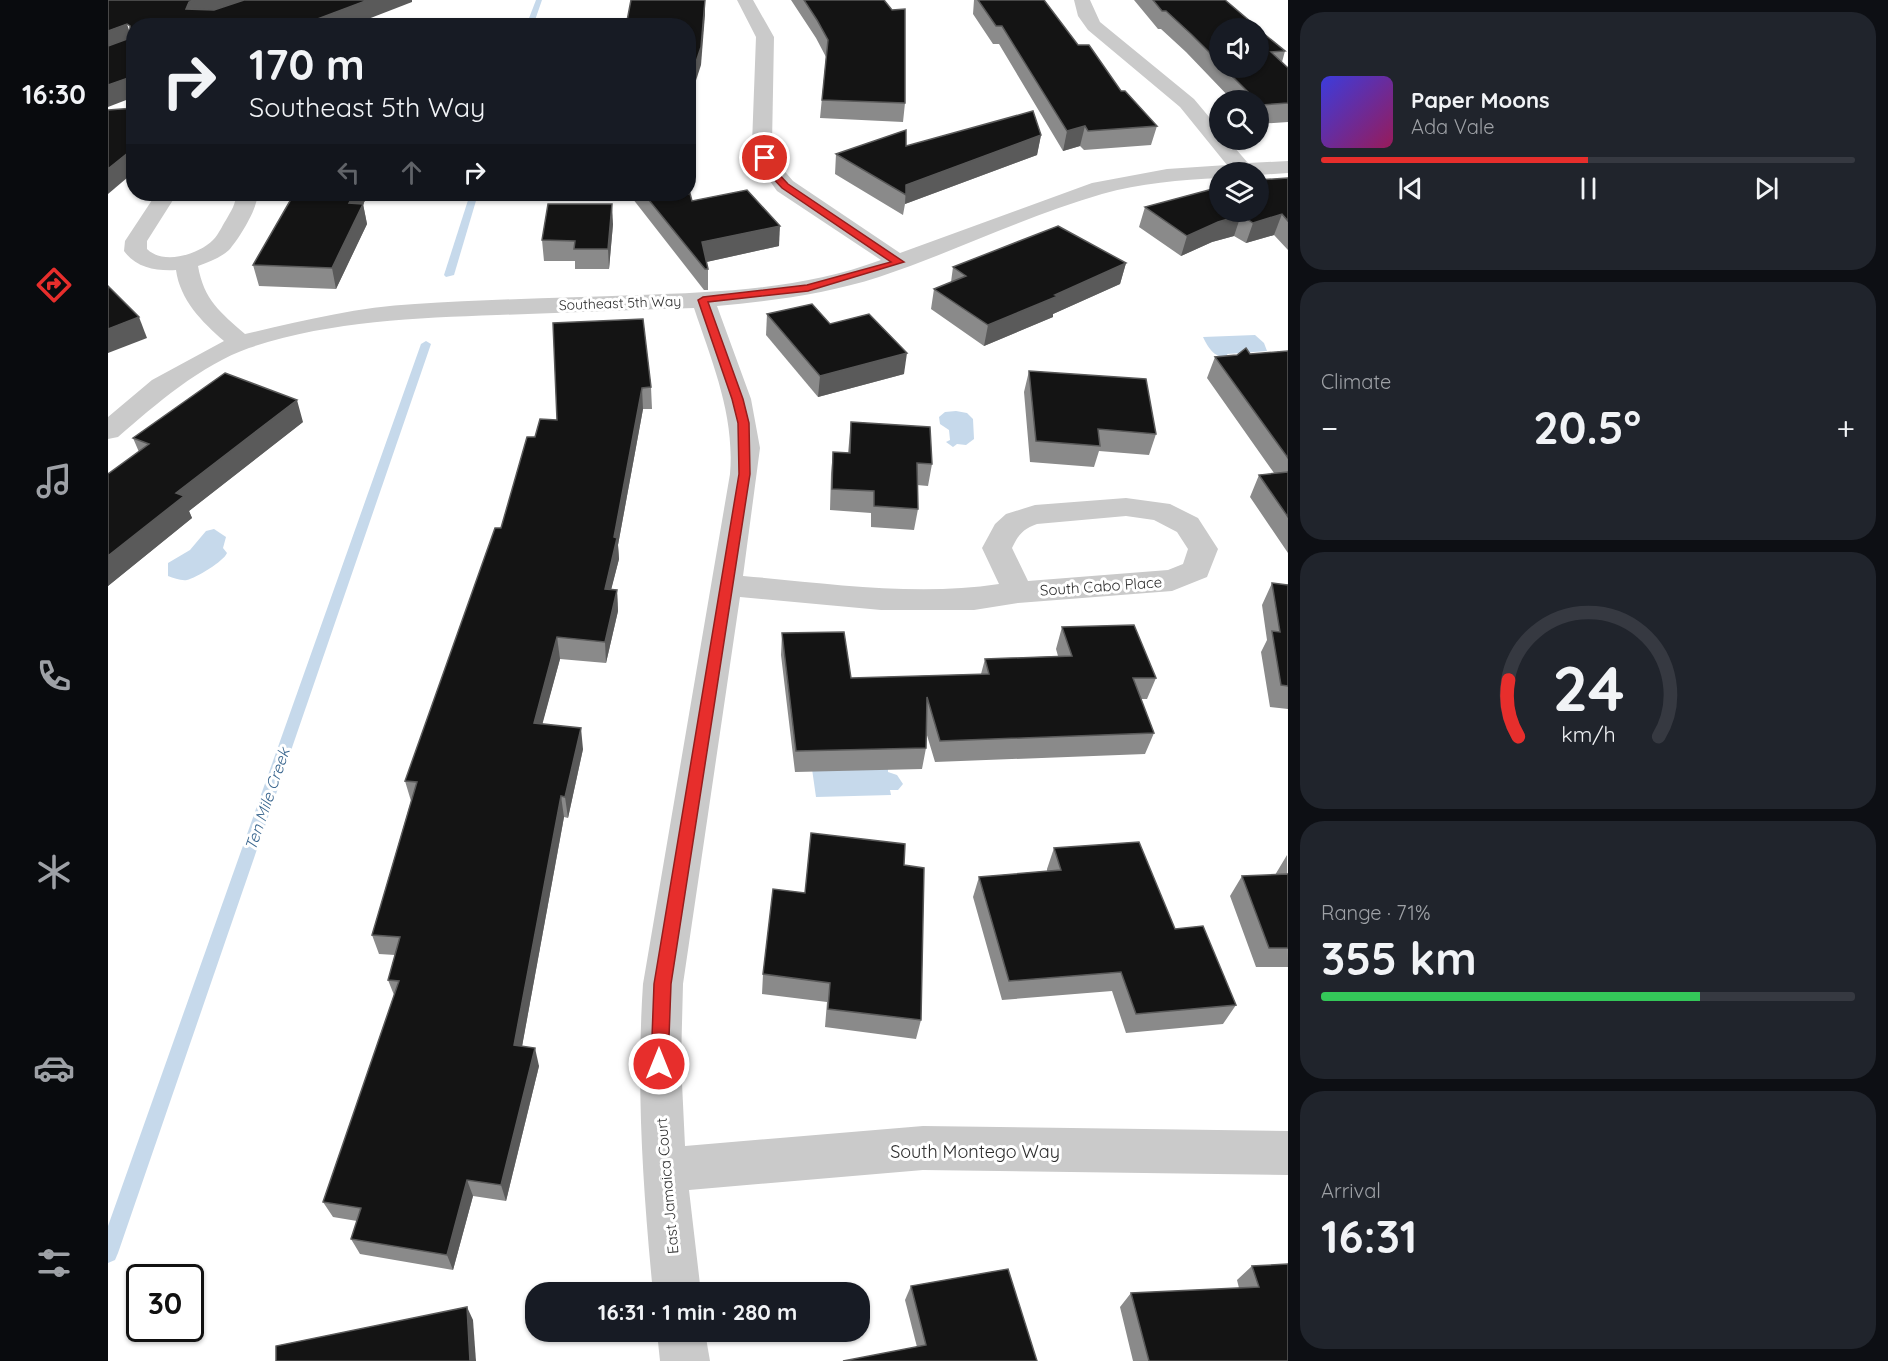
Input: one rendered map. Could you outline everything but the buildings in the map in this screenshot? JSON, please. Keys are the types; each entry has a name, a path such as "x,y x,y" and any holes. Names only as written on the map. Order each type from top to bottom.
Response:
{"street":[{"path":"745,0 765,37 762,144 765,158 772,172 785,186 899,262"},
{"path":"1082,0 1087,16 1094,26 1187,103 1235,162"},
{"name":"Southeast 5th Way","path":"1269,168 1288,167"},
{"name":"Southeast 5th Way","path":"108,431 161,386 240,343 340,319 376,314 703,300 808,288 899,262 1062,200 1100,188 1167,175 1209,172"},
{"path":"162,201 136,241 135,251 143,259 155,262 186,262 211,253 219,247 246,201"},
{"path":"186,262 190,286 211,317 240,343"},
{"name":"East Jamaica Court","path":"676,1282 663,1170 658,1042 663,984 744,474 746,448 738,399 703,300"},
{"name":"South Cabo Place","path":"726,585 881,599 928,601 974,599 1018,592 1172,580 1196,570 1203,549 1188,525 1160,511 1126,507 1035,515 1016,521 1005,531 997,548 1018,592"},
{"name":"South Montego Way","path":"663,1170 923,1148 1288,1153"},
{"path":"682,1342 685,1361"}],"water":[{"path":"1255,335 1264,343 1267,351 1227,354 1228,357 1212,352 1203,337"},
{"path":"945,412 967,413 973,419 974,439 966,445 957,444 953,447 946,442 950,440 949,430 940,424 939,417"},
{"path":"214,529 226,537 223,548 227,553 225,556 209,569 191,579 182,580 168,576 168,563 190,550 206,531"},
{"path":"888,767 888,772 897,775 903,784 898,790 890,790 891,795 816,797 812,769"}],"waterway":[{"name":"Ten Mile Creek","path":"532,18 539,0"},
{"name":"Ten Mile Creek","path":"449,275 472,201"},
{"name":"Ten Mile Creek","path":"108,1253 426,344"}],"route":[{"path":"659,1064 658,1042 663,984 744,474 746,448 738,399 703,300 739,298 808,288 899,262 785,186 772,172 765,158"}]}
